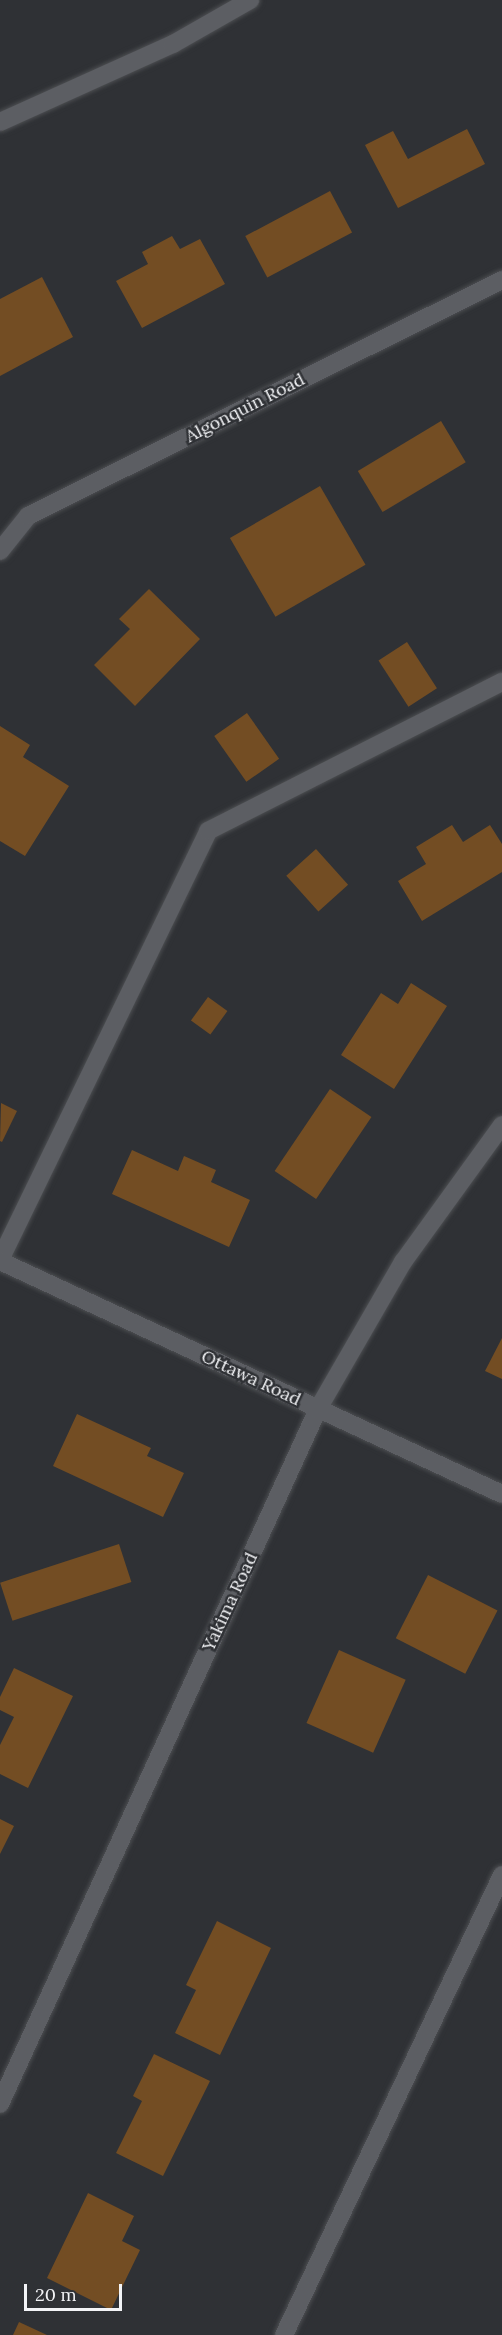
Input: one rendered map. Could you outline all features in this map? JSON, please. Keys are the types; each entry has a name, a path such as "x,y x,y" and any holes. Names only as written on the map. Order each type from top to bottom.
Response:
{"street":[{"path":"0,122 172,44 250,0"},
{"name":"Algonquin Road","path":"0,551 28,516 502,280"},
{"path":"0,1261 208,831 502,682"},
{"name":"Yakima Road","path":"0,2104 318,1409 403,1262 502,1125"},
{"name":"Ottawa Road","path":"0,1261 502,1494"},
{"path":"284,2335 502,1875"}],"building":[{"path":"467,129 485,164 398,208 365,145 393,131 408,159"},
{"path":"330,191 352,232 267,278 245,236"},
{"path":"172,236 180,249 200,239 225,284 142,328 116,281 148,264 142,252"},
{"path":"42,277 73,337 0,376 0,299"},
{"path":"441,421 466,462 383,512 358,471"},
{"path":"320,486 366,565 275,617 230,538"},
{"path":"149,589 200,639 135,706 94,665 130,629 119,619"},
{"path":"407,642 437,688 408,707 378,661"},
{"path":"247,713 279,759 246,782 214,736"},
{"path":"0,726 30,745 23,757 69,786 25,856 0,841"},
{"path":"452,825 463,842 490,825 502,844 502,872 422,921 398,881 426,864 416,847"},
{"path":"316,849 348,885 318,911 286,876"},
{"path":"411,983 447,1006 394,1089 341,1055 381,993 398,1004"},
{"path":"208,997 227,1011 210,1035 191,1020"},
{"path":"330,1089 371,1117 316,1199 275,1171"},
{"path":"1,1103 17,1111 2,1142 0,1141"},
{"path":"132,1150 178,1171 184,1156 216,1170 211,1182 250,1200 229,1247 112,1194"},
{"path":"502,1338 502,1379 485,1371"},
{"path":"77,1414 151,1448 147,1456 184,1473 163,1517 53,1466"},
{"path":"119,1544 131,1582 12,1621 0,1583"},
{"path":"428,1575 497,1610 465,1674 396,1638"},
{"path":"339,1650 406,1680 373,1753 306,1723"},
{"path":"14,1668 73,1696 28,1788 0,1774 0,1745 14,1717 0,1710 0,1697"},
{"path":"0,1819 14,1826 0,1854"},
{"path":"217,1921 271,1948 220,2055 175,2033 196,1990 186,1985"},
{"path":"154,2054 210,2081 163,2176 116,2153 142,2101 133,2096"},
{"path":"88,2193 134,2216 122,2241 140,2250 111,2310 47,2278"},
{"path":"19,2322 47,2335 13,2335"}]}
